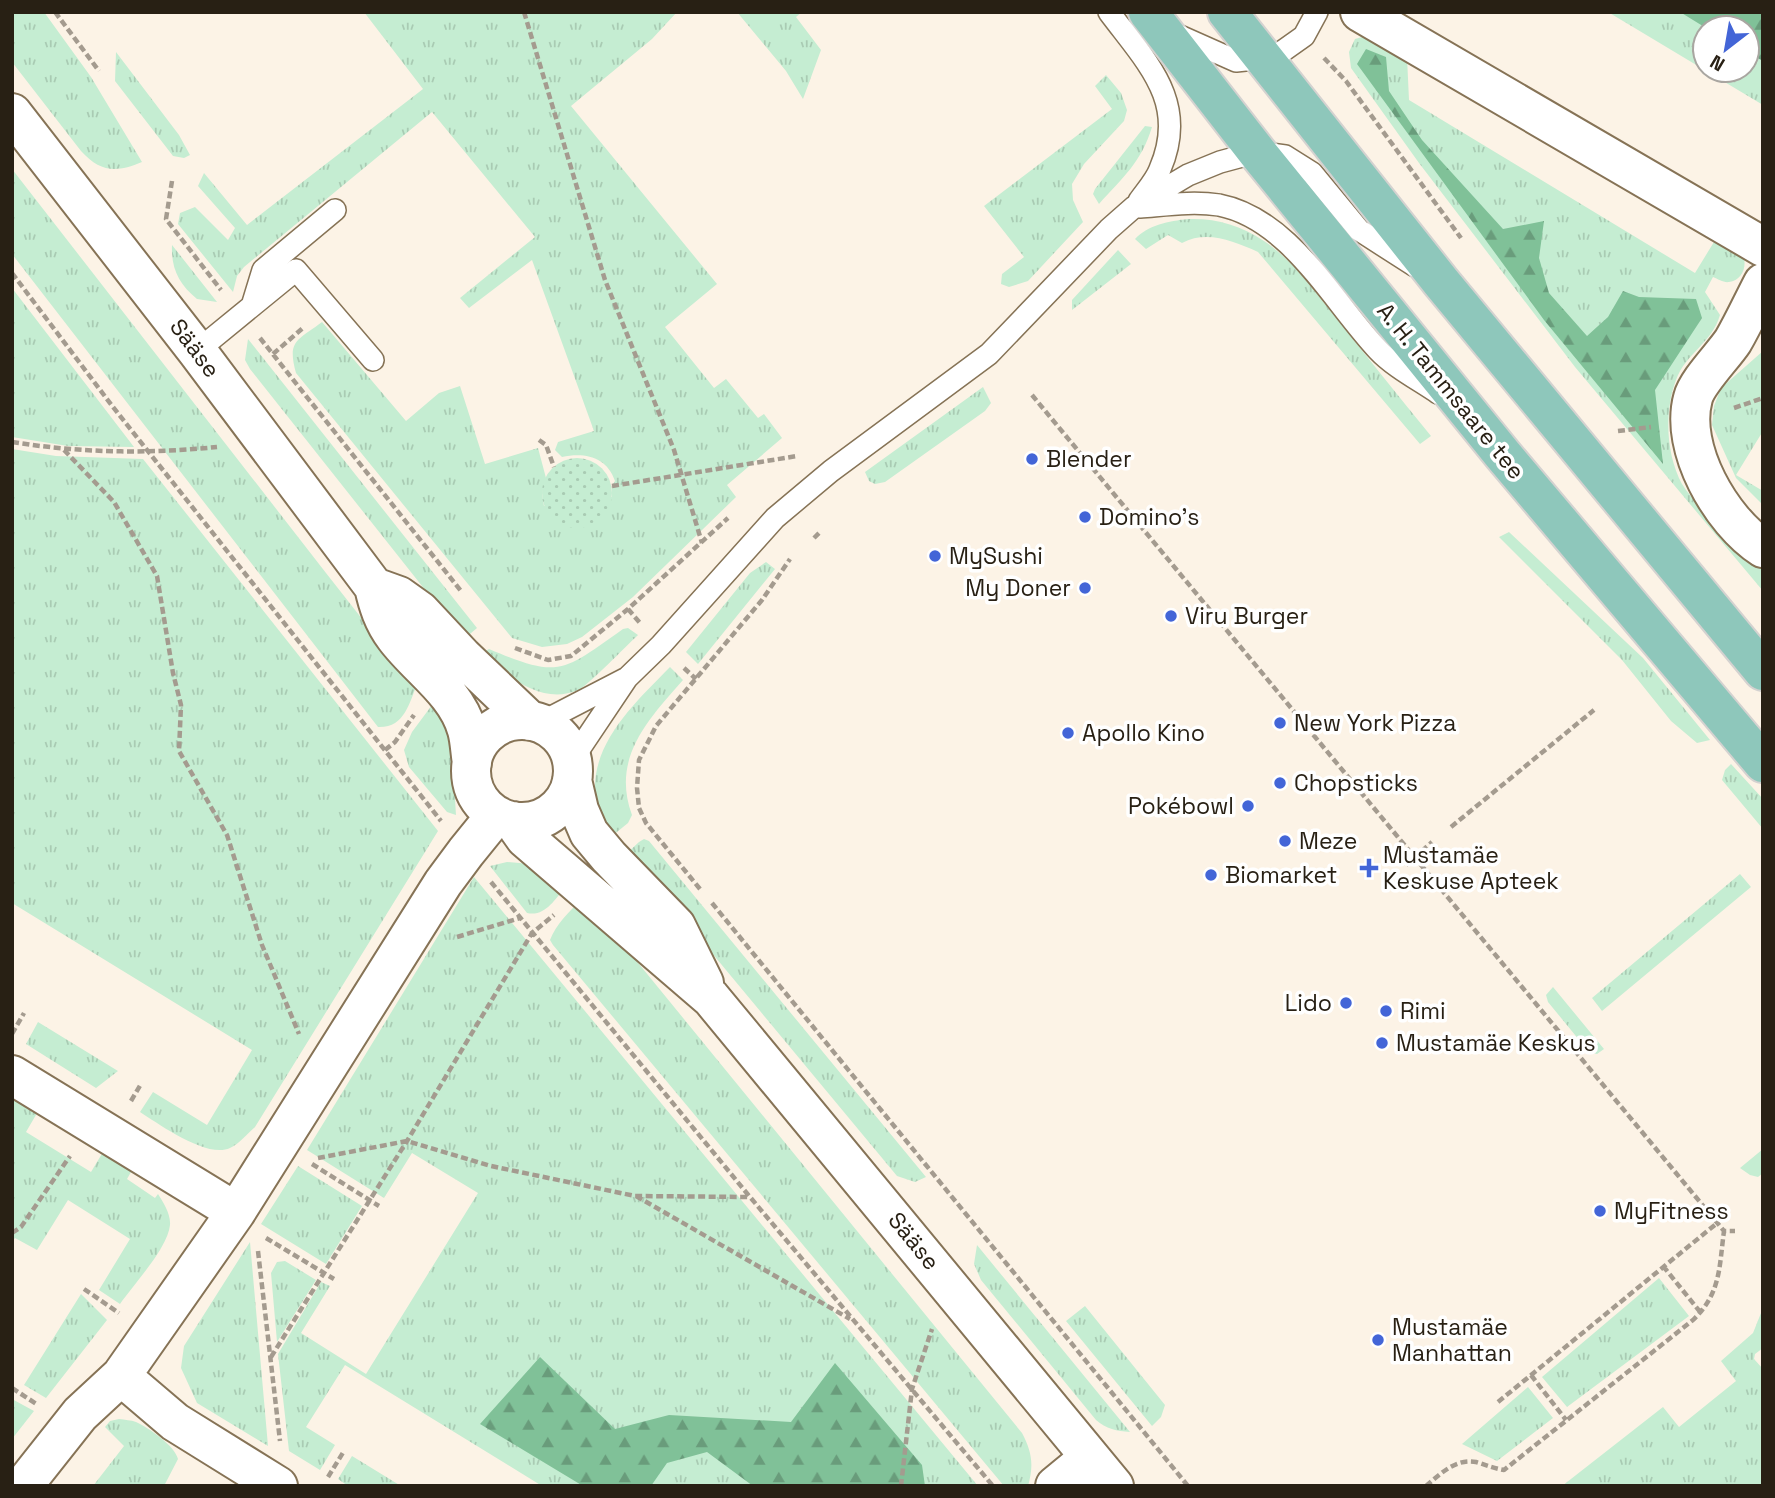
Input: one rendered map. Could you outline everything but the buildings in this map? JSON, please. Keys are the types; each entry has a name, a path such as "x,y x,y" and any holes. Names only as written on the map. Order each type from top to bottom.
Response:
{"main road":[{"path":"1227,12 1441,282 1763,671"},
{"name":"A. H. Tammsaare tee","path":"1155,20 1257,152 1471,416 1763,763"}],"street":[{"path":"1360,12 1763,247"},
{"name":"Sääse","path":"12,113 197,351 374,587 380,612 394,637 438,683 460,714 467,730 472,763 471,778 484,805 505,818 712,998 1114,1486"},
{"path":"1763,283 1732,341 1693,396 1690,422 1703,472 1714,497 1733,520 1763,548"},
{"name":"Sääse","path":"374,587 400,596 420,611 463,657 535,722 560,738 572,770 579,810 589,834 676,926 712,998"},
{"path":"472,763 477,747 486,735 499,726 515,721 535,722"},
{"path":"23,1486 80,1414 121,1376 246,1222 443,883 505,818 530,821 545,817 558,808 567,795 572,770"},
{"path":"12,1076 108,1117 246,1222"},
{"path":"121,1376 175,1422 278,1486"},
{"path":"1055,1486 1089,1458"}],"lane":[{"path":"1109,12 1160,84 1170,117 1168,146 1160,172 1134,207"},
{"path":"1155,20 1236,61 1280,53 1304,36 1317,12"},
{"path":"572,770 627,678 661,645 775,518 831,471 989,354 1109,229 1134,207 1188,175 1220,162 1257,152 1285,156 1312,173 1359,230 1441,282"},
{"path":"1134,207 1202,203 1222,206 1266,224 1287,242 1380,353 1471,416"},
{"path":"252,306 263,270 335,210"},
{"path":"197,351 296,270 373,360"},
{"path":"535,722 627,678"}],"path":[{"path":"55,12 99,71"},
{"path":"524,12 605,280 674,450 702,543"},
{"path":"172,181 166,219 223,293"},
{"path":"12,274 148,452 446,828"},
{"path":"273,355 328,306"},
{"path":"254,330 469,602"},
{"path":"1032,395 1416,856 1716,1224 1724,1231 1735,1231"},
{"path":"12,443 64,450 148,452 224,446 263,439"},
{"path":"539,440 546,445 554,467"},
{"path":"64,450 114,502 157,576 181,705 179,751 227,835 262,945 303,1041"},
{"path":"786,464 803,451"},
{"path":"612,486 797,456"},
{"path":"513,647 548,660 571,656 628,609 730,517"},
{"path":"814,538 821,531"},
{"path":"790,559 762,600 656,726 639,760 636,788 639,808 646,823 1188,1486"},
{"path":"628,609 646,629"},
{"path":"676,661 696,679"},
{"path":"385,750 396,742 421,705"},
{"path":"1451,827 1594,710"},
{"path":"1406,865 1432,842"},
{"path":"489,880 750,1198 993,1486"},
{"path":"271,1357 407,1141 532,933"},
{"path":"12,1034 24,1013"},
{"path":"12,1233 21,1227 108,1117 141,1084"},
{"path":"379,1206 307,1160 407,1141 491,1166 635,1196 750,1198"},
{"path":"635,1196 855,1322"},
{"path":"246,1222 334,1279"},
{"path":"246,1222 271,1357 281,1448"},
{"path":"1498,1402 1716,1224"},
{"path":"1426,1486 1460,1462 1475,1462 1504,1470 1701,1313 1708,1306 1717,1286 1724,1231"},
{"path":"1663,1266 1701,1313"},
{"path":"84,1289 120,1313"},
{"path":"901,1486 912,1389 933,1325"},
{"path":"1531,1375 1566,1420"},
{"path":"12,1388 45,1409"},
{"path":"328,1477 344,1451"}],"green space":[{"path":"12,12 44,12 91,77 142,162 116,169 102,167 81,151 12,62"},
{"path":"364,12 677,12 652,39 571,106 717,284 665,327 714,388 726,379 758,418 764,414 782,438 727,485 736,497 633,597 582,637 567,644 542,647 512,638 296,373 293,354 296,342 322,322 406,421 439,393 460,386 485,464 538,448 546,478 542,494 544,506 612,497 615,481 607,466 587,456 562,457 555,450 558,442 594,431 532,260 469,308 460,298 535,237 432,112 244,267 237,276 233,292 178,224 180,213 195,207 228,240 235,228 198,186 204,173 247,225 423,89"},
{"path":"737,12 802,12 796,17 821,50 803,99 786,71"},
{"path":"1608,12 1763,12 1763,105 1728,84 1761,84 1761,14 1691,14 1691,62"},
{"path":"1680,12 1763,12 1763,61 1761,14 1691,14 1691,19"},
{"path":"1369,35 1407,57 1409,100 1695,273 1717,237 1741,252 1744,266 1741,275 1734,281 1727,282 1713,277 1705,292 1720,315 1711,333 1686,362 1676,380 1672,392 1668,433 1673,460 1682,484 1736,547 1763,568 1763,591 1575,367 1419,163 1351,68 1349,52 1355,39"},
{"path":"1366,49 1386,57 1389,91 1422,140 1503,229 1544,221 1539,258 1549,293 1587,336 1608,317 1623,291 1639,297 1696,299 1702,318 1655,390 1663,464 1544,320 1357,64"},
{"path":"116,52 179,135 190,155 184,158 173,156 115,81"},
{"path":"1106,75 1121,93 1127,110 1124,121 1084,164 1072,184 1073,200 1083,222 1028,281 1009,287 1001,284 1002,274 1024,257 984,206 1112,109 1095,86"},
{"path":"1145,126 1152,127 1148,140 1130,169 1099,204 1093,194 1095,189"},
{"path":"12,169 370,629 418,682 409,706 400,719 387,726 378,727 12,254"},
{"path":"1188,219 1218,221 1237,227 1264,241 1285,257 1431,436 1420,444 1258,252 1220,238 1201,237 1182,243 1168,235 1146,249 1135,239 1152,227"},
{"path":"172,245 217,302 197,299 185,288 175,269"},
{"path":"1118,250 1131,264 1072,310 1072,300"},
{"path":"12,288 134,447 68,446 12,437"},
{"path":"248,339 477,628 464,639 250,369 245,360"},
{"path":"1763,351 1763,431 1736,475 1763,491 1763,505 1736,478 1712,425 1714,406 1721,388"},
{"path":"983,387 991,403 985,411 885,482 875,484 869,481 865,472"},
{"path":"12,449 56,456 143,459 438,831 255,1127 230,1148 220,1150 196,1145 140,1112 153,1092 207,1125 252,1050 12,903"},
{"path":"577,458 602,468 612,493 602,518 577,528 552,518 542,493 552,468"},
{"path":"1509,532 1643,658 1710,740 1697,743 1671,721 1622,660 1499,537"},
{"path":"766,562 775,569 698,664 686,652 750,573"},
{"path":"628,628 638,635 583,687 564,694 551,694 525,686 481,654 489,649 531,665 560,666 573,662"},
{"path":"670,667 683,680 657,710 636,741 626,775 632,815 628,823 612,836 597,812 595,782 599,762 616,727"},
{"path":"435,701 451,737 456,815 447,812 409,767 404,750 412,732"},
{"path":"1731,764 1763,799 1763,829 1722,780 1725,770"},
{"path":"644,839 649,841 926,1177 915,1182 897,1176 672,905 625,855"},
{"path":"507,862 531,864 565,888 544,910 527,913 490,866"},
{"path":"1740,874 1751,887 1602,1011 1592,998"},
{"path":"474,877 978,1486 542,1486 345,1365 306,1427 335,1445 320,1470 289,1451 278,1354 321,1282 330,1286 301,1333 366,1374 478,1193 412,1153 384,1198 307,1150"},
{"path":"581,900 639,964 1022,1433 1031,1459 1028,1486 1004,1486 553,945 550,940 556,929"},
{"path":"1553,987 1604,1049 1597,1054 1589,1052 1548,1002 1546,995"},
{"path":"38,1022 118,1071 96,1088 26,1044"},
{"path":"12,1091 40,1108 26,1132 91,1172 106,1147 135,1165 127,1179 155,1198 158,1194 164,1204 170,1221 168,1234 157,1255 120,1304 99,1290 130,1239 68,1200 37,1250 15,1238 12,1242"},
{"path":"1763,1149 1763,1173 1758,1177 1740,1168"},
{"path":"298,1166 362,1206 326,1264 261,1224"},
{"path":"250,1242 268,1446 197,1403 181,1368 184,1346"},
{"path":"977,1245 1130,1432 1112,1429 1096,1420 981,1280 974,1264"},
{"path":"285,1261 316,1280 277,1342 271,1273 277,1262"},
{"path":"1659,1278 1689,1316 1567,1407 1542,1377"},
{"path":"81,1294 107,1320 46,1398 24,1385"},
{"path":"1085,1306 1165,1405 1161,1417 1152,1426 1066,1321"},
{"path":"1763,1308 1763,1348 1755,1354 1754,1359 1763,1369 1763,1486 1562,1486 1663,1407 1679,1427 1736,1381 1721,1361 1753,1333"},
{"path":"540,1357 615,1429 669,1415 791,1422 835,1363 922,1465 925,1486 753,1486 707,1452 667,1463 651,1486 583,1486 480,1424"},
{"path":"1528,1387 1553,1418 1497,1461 1462,1444"},
{"path":"12,1399 34,1411 12,1439"},
{"path":"110,1421 134,1421 148,1428 176,1454 178,1459 164,1486 93,1486 124,1446 105,1427"},
{"path":"352,1456 401,1486 348,1486 338,1479"}],"place":[{"name":"Blender","path":"1032,459"},
{"name":"Domino's","path":"1085,517"},
{"name":"MySushi","path":"935,556"},
{"name":"My Doner","path":"1085,588"},
{"name":"Viru Burger","path":"1171,616"},
{"name":"New York Pizza","path":"1280,723"},
{"name":"Apollo Kino","path":"1068,733"},
{"name":"Chopsticks","path":"1280,783"},
{"name":"Pokébowl","path":"1248,806"},
{"name":"Meze","path":"1285,841"},
{"name":"Mustamäe Keskuse Apteek","path":"1369,868"},
{"name":"Biomarket","path":"1211,875"},
{"name":"Lido","path":"1346,1003"},
{"name":"Rimi","path":"1386,1011"},
{"name":"Mustamäe Keskus","path":"1382,1043"},
{"name":"MyFitness","path":"1600,1211"},
{"name":"Mustamäe Manhattan","path":"1378,1340"}]}
